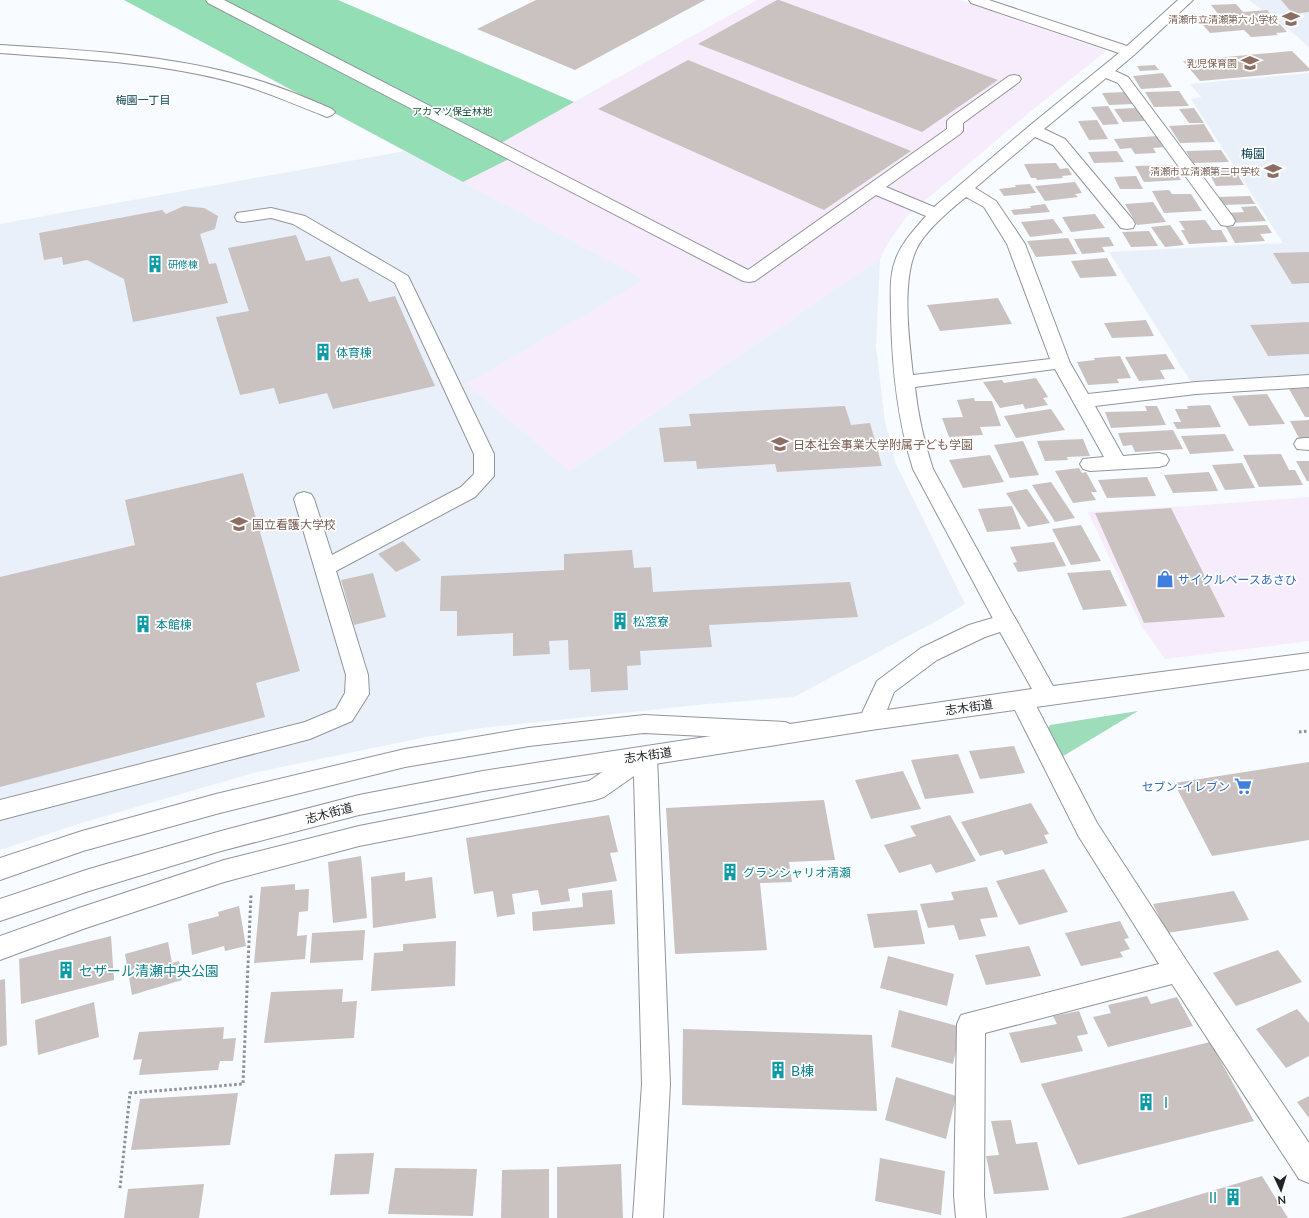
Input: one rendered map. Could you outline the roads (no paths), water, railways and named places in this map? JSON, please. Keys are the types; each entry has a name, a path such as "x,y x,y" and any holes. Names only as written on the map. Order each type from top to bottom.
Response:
{"street":[{"path":"213,0 749,277 955,131 955,121 1014,79"},
{"path":"976,0 1129,52"},
{"path":"1048,696 1006,622 924,469 915,445 908,412 901,349 899,283 903,262 910,245 936,214 1033,130 1129,52 1186,0"},
{"path":"0,49 66,54 167,65 202,71 281,92 327,112"},
{"path":"1105,72 1123,80 1228,221"},
{"path":"1033,130 1059,142 1127,224"},
{"path":"874,188 936,214"},
{"path":"965,189 990,204 1016,244 1061,363 1084,401 1117,462"},
{"path":"243,217 271,213 299,220 402,280 484,454 484,476 468,492 325,568"},
{"path":"905,382 1061,363"},
{"path":"1084,401 1196,388 1309,381"},
{"path":"1090,464 1159,460"},
{"path":"0,810 310,730 344,715 358,694 357,675 304,499"},
{"path":"871,721 885,687 929,654 977,631 1006,622"},
{"name":"志木街道","path":"0,910 104,875 221,841 359,805 483,781 802,731 1309,661"},
{"path":"1022,700 1088,830 1178,971 1309,1169"},
{"path":"0,869 82,841 216,804 405,758 513,739 644,724 802,731"},
{"path":"0,948 79,919 224,871 359,836 595,790 645,756"},
{"path":"645,756 656,1084 648,1218"},
{"path":"971,1218 969,1196 971,1024 1178,971"}],"place":[{"name":"清瀬市立清瀬第六小学校","path":"1291,19"},
{"name":"乳児保育園","path":"1250,63"},
{"name":"清瀬市立清瀬第二中学校","path":"1273,171"},
{"name":"研修棟","path":"155,264"},
{"name":"体育棟","path":"323,352"},
{"name":"日本社会事業大学附属子ども学園","path":"780,444"},
{"name":"国立看護大学校","path":"239,524"},
{"name":"サイクルベースあさひ","path":"1165,579"},
{"name":"松窓寮","path":"620,621"},
{"name":"本館棟","path":"143,624"},
{"name":"セブン-イレブン","path":"1243,786"},
{"name":"グランシャリオ清瀬","path":"730,872"},
{"name":"セザール清瀬中央公園","path":"66,970"},
{"name":"B棟","path":"778,1070"},
{"name":"Ⅰ","path":"1146,1102"},
{"name":"Ⅱ","path":"1233,1197"}],"district":[{"name":"梅園一丁目","path":"143,99"},
{"name":"梅園","path":"1253,153"}],"park label":[{"name":"アカマツ保全林地","path":"452,111"}]}
